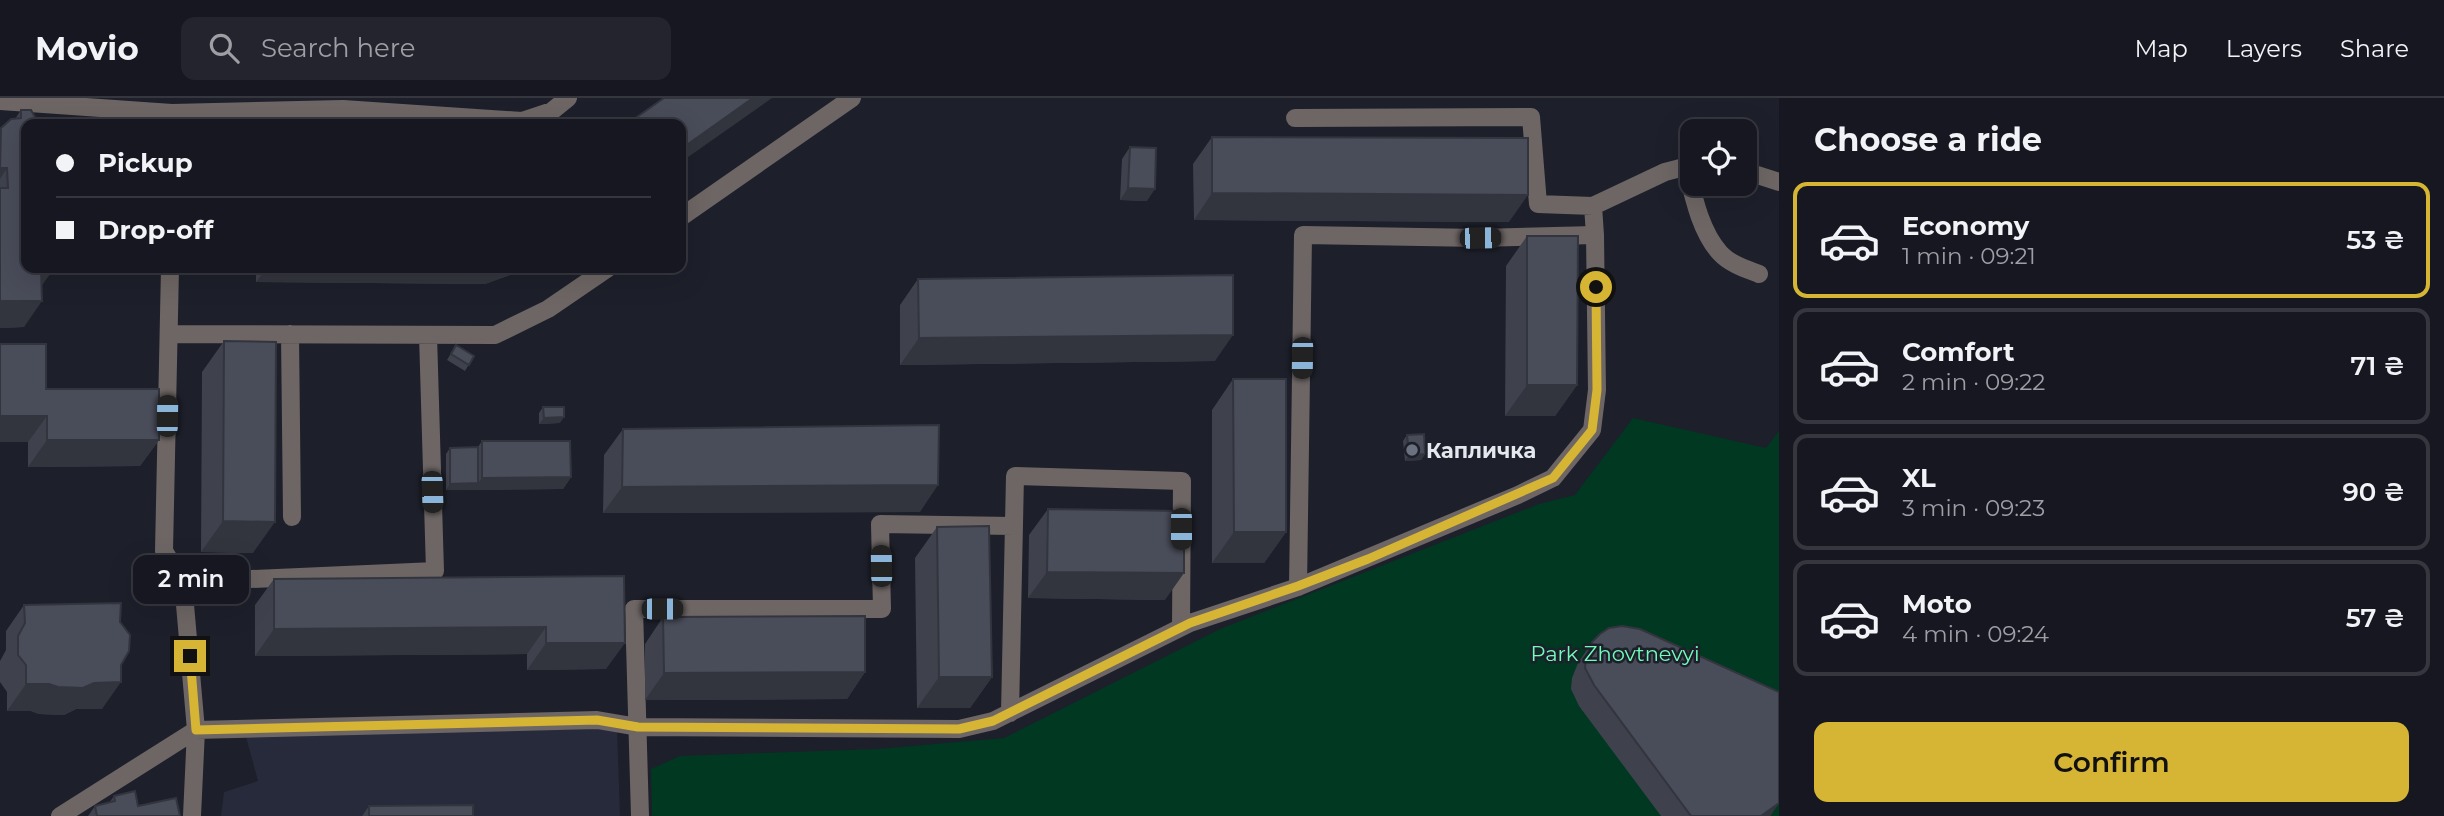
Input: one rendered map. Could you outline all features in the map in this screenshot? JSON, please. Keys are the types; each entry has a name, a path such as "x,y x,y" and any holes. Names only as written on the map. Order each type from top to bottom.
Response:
{"lane":[{"path":"528,119 551,111 568,98"},
{"path":"686,214 852,98"},
{"path":"0,101 45,101 170,112 343,103 502,119"},
{"path":"1295,118 1531,117 1538,204 1593,206 1665,172 1680,168"},
{"path":"1757,175 1779,182"},
{"path":"1697,196 1706,231 1721,254 1735,264 1759,274"},
{"path":"60,816 196,730 597,720 638,727 959,729 993,721 1181,627 1368,559 1553,478 1592,430 1597,390 1593,206"},
{"path":"1298,586 1303,235 1480,238 1595,235"},
{"path":"170,273 164,551 183,582 196,730 192,816"},
{"path":"169,334 495,335 548,309 601,273"},
{"path":"290,334 292,517"},
{"path":"183,582 435,570 428,335"},
{"path":"1010,713 1014,476 1182,481 1181,627"},
{"path":"640,816 634,609 882,609 880,524 1013,526"}],"shaded area":[{"path":"617,728 620,816 221,816 224,792 258,781 246,737"}],"green space":[{"name":"Park Zhovtnevyi","path":"1633,418 1766,448 1779,431 1779,816 652,816 651,769 680,756 878,749 1004,738 1220,629 1539,504 1575,495"}],"building":[{"path":"664,98 753,98 686,145 686,119 634,119"},
{"path":"21,110 31,110 36,119 21,119 21,273 41,273 42,301 0,301 0,188 8,188 7,168 0,168 1,128 11,119 21,118"},
{"path":"1212,137 1528,138 1528,195 1212,193"},
{"path":"1130,147 1156,148 1155,189 1128,188"},
{"path":"1527,236 1578,236 1577,385 1527,385"},
{"path":"1233,275 1233,335 919,338 918,279"},
{"path":"224,341 276,342 275,522 223,521"},
{"path":"0,344 46,344 46,389 159,389 159,440 47,440 47,416 0,416"},
{"path":"456,345 474,356 469,365 451,354"},
{"path":"1233,379 1286,379 1286,532 1234,532"},
{"path":"543,407 564,407 564,417 544,418"},
{"path":"939,425 938,485 622,487 623,429"},
{"path":"1424,434 1425,454 1409,455 1407,435"},
{"path":"482,441 570,441 571,477 482,478"},
{"path":"478,447 478,483 450,484 450,448"},
{"path":"1048,509 1184,511 1184,573 1047,572"},
{"path":"989,526 992,677 939,677 937,527"},
{"path":"624,576 625,643 546,643 546,627 274,629 274,579"},
{"path":"121,603 120,622 130,635 129,651 121,665 121,682 94,683 83,688 26,684 26,665 18,655 18,636 25,623 24,605"},
{"path":"865,616 865,672 664,673 663,617"},
{"path":"1622,626 1640,629 1779,692 1779,803 1761,816 1691,816 1594,685 1585,668 1592,642 1609,628"},
{"path":"135,791 138,806 176,798 180,816 97,816 95,806 115,801 114,796"},
{"path":"473,805 473,816 369,816 369,806"}],"place":[{"name":"Капличка","path":"1412,450"}],"route":[{"path":"190,656 196,730 597,720 638,727 959,729 993,721 1190,623 1368,559 1553,478 1592,430 1597,390 1596,287"}]}
